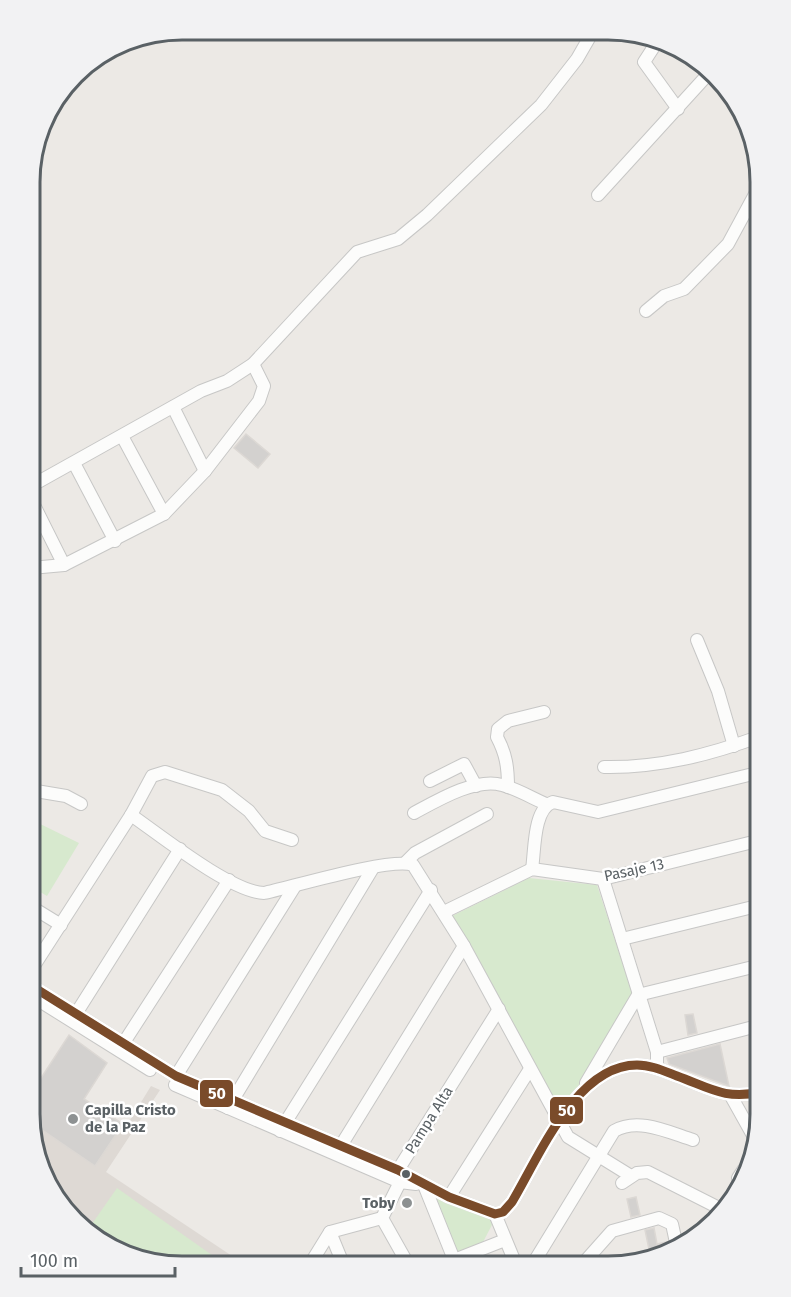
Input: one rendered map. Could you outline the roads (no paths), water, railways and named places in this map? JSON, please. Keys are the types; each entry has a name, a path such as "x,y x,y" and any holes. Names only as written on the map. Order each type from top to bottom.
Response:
{"street":[{"path":"40,481 173,407 227,381 253,364 357,252 398,239 427,215 541,105 577,59 588,40"},
{"path":"653,48 644,62 678,109"},
{"path":"598,195 705,78"},
{"path":"646,312 664,296 684,289 728,244 750,203"},
{"path":"40,567 64,566 164,514 205,471 259,401 264,386 253,364"},
{"path":"173,407 205,471"},
{"path":"122,436 164,514"},
{"path":"74,463 115,541"},
{"path":"40,517 64,566"},
{"path":"698,640 718,691 734,746"},
{"path":"508,787 507,760 504,748 497,737 498,729 508,720 544,712"},
{"path":"604,767 669,764 750,740"},
{"path":"430,781 464,764 476,786"},
{"path":"40,957 130,815 152,776 165,772 222,790 249,811 266,831 292,840"},
{"path":"414,813 450,794 476,786 500,784 546,804 553,802 598,812 750,775"},
{"path":"40,791 66,796 81,804"},
{"path":"444,912 532,869 540,813 546,804"},
{"path":"130,815 229,880 253,892 295,886 373,867 406,862 414,853 487,814"},
{"name":"Pasaje 13","path":"532,869 603,879 750,843"},
{"path":"74,1017 180,849"},
{"path":"406,862 417,870 444,912 568,1137 598,1156 626,1180 648,1172 660,1175 716,1206"},
{"path":"230,1105 373,867"},
{"path":"603,879 657,1052 657,1068"},
{"path":"121,1047 229,880"},
{"path":"176,1076 295,886"},
{"path":"282,1127 431,890"},
{"path":"622,939 750,908"},
{"path":"40,912 61,925"},
{"path":"338,1151 464,946"},
{"path":"40,992 171,1083 495,1214 503,1212 512,1202 638,995 750,968"},
{"path":"40,1000 74,1017"},
{"name":"Pampa Alta","path":"382,1218 399,1176 499,1009"},
{"path":"657,1052 750,1028"},
{"path":"121,1047 230,1105"},
{"path":"582,1089 600,1076 620,1067 637,1065 657,1068 731,1096 750,1093"},
{"path":"449,1197 530,1069"},
{"path":"731,1096 749,1129"},
{"path":"538,1256 614,1131 633,1124 693,1140"},
{"path":"423,1185 452,1256"},
{"path":"495,1214 512,1256"},
{"path":"315,1256 330,1232 382,1218 403,1256"},
{"path":"590,1256 612,1231 659,1218 672,1224 675,1239"},
{"path":"330,1232 341,1256"},
{"path":"470,1256 505,1240"}],"place":[{"name":"Capilla Cristo de la Paz","path":"73,1119"},
{"name":"Toby","path":"407,1203"}]}
